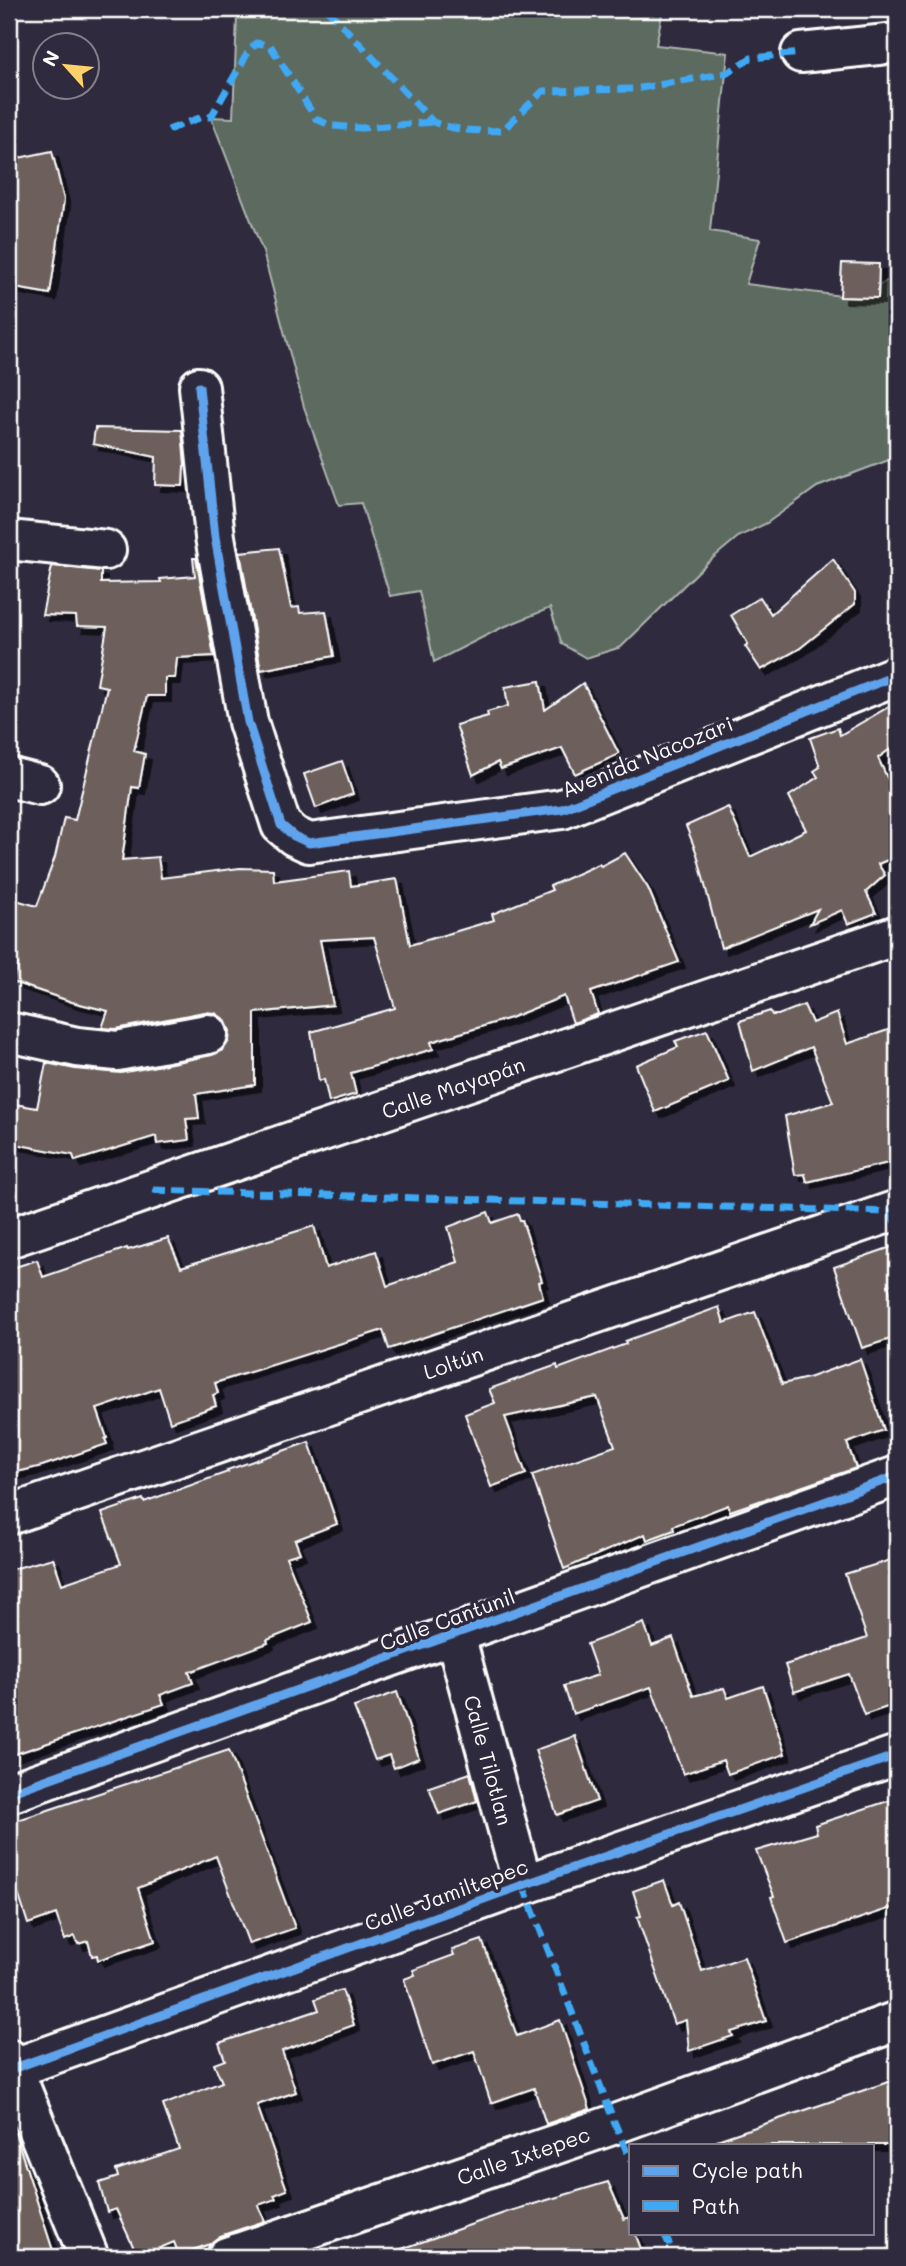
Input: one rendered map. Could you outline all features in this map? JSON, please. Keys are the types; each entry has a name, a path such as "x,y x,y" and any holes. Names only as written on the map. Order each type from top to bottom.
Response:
{"street":[{"path":"801,53 897,43"},
{"name":"Avenida Nacozari","path":"199,387 215,537 248,722 281,825 294,836 309,843 562,809 897,675"},
{"path":"9,540 106,550"},
{"name":"Calle Mayapán","path":"9,1238 897,935"},
{"path":"9,1032 77,1047 117,1051 208,1034"},
{"name":"Loltún","path":"9,1515 897,1210"},
{"name":"Calle Cantunil","path":"9,1793 897,1476"},
{"name":"Calle Tilotlan","path":"455,1635 523,1885"},
{"name":"Calle Jamiltepec","path":"10,2066 897,1755"},
{"name":"Calle Ixtepec","path":"226,2257 615,2124 897,2021"},
{"path":"10,2066 89,2257"}],"green space":[{"path":"258,9 663,9 656,45 728,53 710,231 760,239 746,284 858,298 897,275 897,457 817,487 767,523 738,537 707,563 621,647 586,658 562,644 550,608 501,628 434,662 419,591 390,596 361,503 339,505 304,407 263,252 211,117 233,118 237,16"}],"building":[{"path":"52,151 64,200 50,294 9,287 9,160"},
{"path":"842,263 879,264 878,298 840,297"},
{"path":"95,428 182,430 185,465 183,486 155,485 156,457 93,444"},
{"path":"279,548 291,608 299,607 300,613 326,611 334,656 261,670 240,552"},
{"path":"193,558 196,558 214,656 177,658 175,678 165,678 165,696 147,696 134,751 145,754 139,788 132,787 122,860 158,857 161,878 240,868 273,869 274,881 349,871 351,886 397,879 410,945 494,920 492,914 552,890 550,886 599,864 601,866 625,853 648,888 679,962 591,992 598,1014 573,1023 564,996 510,1018 431,1042 433,1049 351,1073 356,1094 329,1102 324,1079 319,1081 311,1032 395,1008 374,937 320,940 333,1005 255,1013 255,1085 196,1094 199,1118 186,1119 189,1140 157,1144 156,1136 75,1161 73,1155 9,1143 9,1103 37,1108 46,1063 75,1069 121,1073 212,1055 223,1050 229,1041 230,1031 225,1020 215,1013 204,1012 116,1029 102,1028 108,1011 13,982 18,965 9,963 9,898 37,906 55,857 64,818 75,820 107,687 97,685 107,627 77,626 76,616 42,615 52,566 101,571 101,583 161,582 160,579 195,576"},
{"path":"833,559 855,593 855,604 799,649 761,670 745,646 748,644 731,615 760,597 771,614"},
{"path":"540,681 545,710 583,683 619,754 575,774 562,748 501,769 498,762 473,775 456,725 488,716 487,712 508,706 505,687"},
{"path":"897,702 897,744 878,758 897,799 897,856 878,864 885,875 866,892 876,913 848,924 842,910 810,924 818,909 721,948 697,854 686,826 728,807 750,857 806,830 789,796 818,777 814,771 820,767 810,738 838,728 840,735"},
{"path":"342,761 353,794 316,808 304,774"},
{"path":"804,1005 812,1023 837,1013 847,1044 897,1027 897,1161 807,1182 805,1174 795,1175 785,1116 833,1102 811,1047 753,1071 740,1021 770,1011 772,1015 778,1015"},
{"path":"707,1030 729,1081 655,1112 636,1065 678,1047 675,1041"},
{"path":"488,1212 492,1223 518,1214 522,1220 542,1281 539,1282 543,1297 389,1349 383,1330 215,1383 218,1393 213,1395 216,1406 170,1422 159,1388 97,1409 107,1444 9,1474 9,1269 37,1260 43,1277 127,1248 128,1250 168,1238 181,1267 314,1226 326,1268 376,1251 387,1286 458,1262 448,1227"},
{"path":"897,1245 897,1283 888,1285 897,1314 897,1337 862,1348 834,1267"},
{"path":"719,1307 724,1323 755,1312 782,1384 808,1378 860,1359 884,1430 847,1443 856,1468 730,1511 728,1505 673,1526 674,1530 647,1540 645,1534 564,1569 532,1475 615,1446 597,1397 505,1417 526,1474 491,1487 465,1414 495,1403 489,1389 557,1365 558,1369"},
{"path":"309,1442 337,1524 295,1540 300,1553 286,1557 312,1622 267,1640 268,1643 189,1672 193,1683 160,1695 164,1704 9,1756 9,1663 13,1661 9,1645 9,1570 53,1558 62,1584 121,1564 102,1513 143,1499 144,1502"},
{"path":"897,1558 897,1711 892,1712 890,1706 864,1715 849,1674 794,1692 785,1665 867,1638 845,1574"},
{"path":"644,1623 652,1646 673,1638 693,1696 724,1688 728,1698 763,1686 785,1754 728,1774 723,1760 683,1774 651,1687 573,1714 564,1686 598,1675 587,1644"},
{"path":"397,1692 419,1758 394,1768 389,1755 375,1760 354,1707"},
{"path":"575,1736 597,1801 557,1815 535,1750"},
{"path":"229,1750 295,1928 249,1944 216,1856 138,1888 155,1941 98,1960 97,1955 92,1956 88,1941 78,1944 75,1936 65,1940 56,1914 28,1924 9,1865 9,1823"},
{"path":"470,1773 477,1801 439,1814 429,1787"},
{"path":"891,1800 897,1821 897,1906 787,1943 771,1897 774,1896 756,1851 817,1833 815,1825"},
{"path":"664,1880 673,1905 679,1902 702,1971 744,1957 766,2021 731,2032 733,2036 689,2051 686,2020 674,2024 637,1917 641,1916 633,1891"},
{"path":"482,1940 517,2036 560,2020 590,2109 546,2124 534,2088 491,2103 474,2051 432,2065 404,1979 415,1975 413,1970 454,1955 452,1950"},
{"path":"342,1990 354,2025 282,2051 296,2092 257,2105 287,2190 274,2195 276,2199 258,2205 265,2221 220,2236 210,2244 179,2255 174,2242 138,2257 116,2209 107,2212 99,2183 118,2177 116,2170 179,2149 163,2105 222,2082 214,2064 225,2060 219,2043 319,2010 315,1999"},
{"path":"897,2079 897,2145 718,2144 717,2140"},
{"path":"15,2133 55,2257 9,2257 9,2134"},
{"path":"608,2182 624,2219 629,2217 629,2234 635,2234 644,2257 394,2257 393,2252 507,2212"}],"marked path":[{"path":"327,9 433,122 468,130 503,130 543,91 635,89 727,73 751,58 801,53"},
{"path":"168,130 202,117 211,117 256,43 270,45 316,119 332,126 361,128 433,122"},
{"path":"153,1190 891,1212 897,1229"},
{"path":"523,1885 629,2156"},
{"path":"664,2234 675,2257"}],"cycle path":[{"path":"199,387 215,537 248,722 281,825 294,836 309,843 562,809 897,675"},
{"path":"9,1793 897,1476"},
{"path":"9,2070 523,1885 897,1755"}]}
